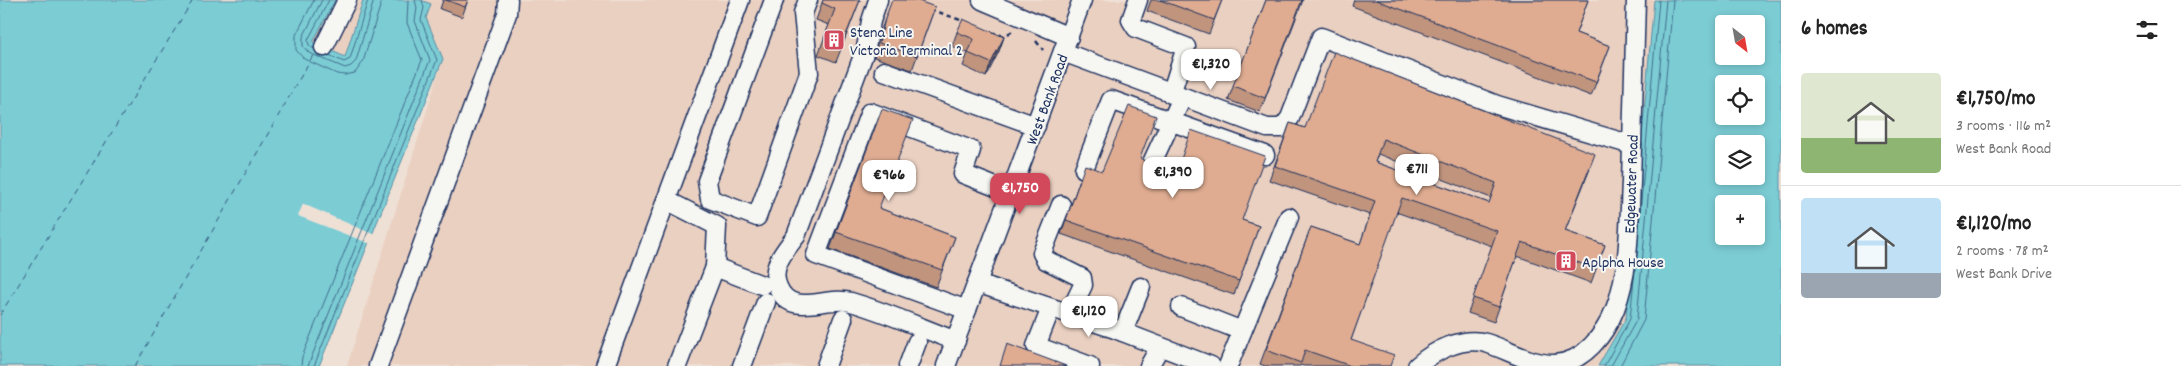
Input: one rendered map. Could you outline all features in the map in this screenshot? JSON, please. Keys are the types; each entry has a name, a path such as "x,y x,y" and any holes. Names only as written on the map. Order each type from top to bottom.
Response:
{"street":[{"path":"341,0 321,46 347,0"},
{"path":"378,366 508,14 508,0"},
{"path":"605,366 740,0"},
{"path":"774,0 707,181 710,198 757,217 810,73 803,14 808,0"},
{"path":"878,0 871,21 866,48 796,236 778,259 775,280 779,291 787,300 799,304 848,301 956,341"},
{"path":"982,0 1066,44 1177,96 1267,128 1282,128 1290,118 1321,38 1497,104 1632,145"},
{"name":"West Bank Road","path":"946,366 1082,0"},
{"path":"1138,0 1131,20 1136,28 1186,47 1173,121 1160,141 1149,169"},
{"name":"Edgewater Road","path":"1582,360 1595,344 1615,308 1628,253 1636,0"},
{"path":"884,71 1036,126"},
{"path":"1084,169 1111,100 1265,155"},
{"path":"967,310 816,254 870,112 971,150 963,174 1011,193"},
{"path":"666,200 717,226 715,267 681,365"},
{"path":"1061,204 1042,253 1046,260 1082,278 1083,285 1069,314"},
{"path":"1228,366 1289,216"},
{"path":"715,267 762,284"},
{"path":"977,283 1123,332 1211,366"},
{"path":"1123,332 1141,287"},
{"path":"742,366 766,302"},
{"path":"1181,307 1242,331"},
{"path":"1051,308 1036,346 1090,366"},
{"path":"826,366 843,319"},
{"path":"1416,366 1447,339 1484,342 1527,351 1555,364 1582,360"},
{"path":"908,366 917,342"},
{"path":"1149,366 1160,347"}],"path":[{"path":"924,7 968,23"},
{"path":"986,30 1004,36 1012,30 1019,33"},
{"path":"1032,38 1043,50"}],"shaded area":[{"path":"335,0 363,0 345,57 313,42"},
{"path":"399,0 1654,0 1626,318 1598,366 347,366 443,59"}],"water":[{"path":"0,0 335,0 313,42 345,57 363,0 421,0 431,4 426,18 443,59 319,366 0,366"},
{"path":"1654,0 1781,0 1781,366 1598,366 1626,318"}],"pier":[{"path":"303,204 375,235 371,244 298,216"}],"building":[{"path":"446,0 468,0 465,7"},
{"name":"Stena Line Victoria Terminal 2","path":"823,0 860,0 842,45 824,38 835,9 822,3"},
{"path":"892,0 916,0 935,7 917,56 879,43"},
{"path":"1160,0 1222,0 1214,20"},
{"path":"1266,0 1302,0 1265,98 1233,86"},
{"path":"1376,0 1588,0 1576,33 1610,46 1596,82"},
{"path":"963,19 1004,37 991,63 968,53 974,39 957,32"},
{"path":"1334,52 1595,154 1565,231 1605,245 1596,269 1522,242 1499,307 1473,298 1497,231 1402,198 1351,340 1394,355 1390,366 1351,366 1305,350 1301,363 1266,350 1311,227 1360,244 1375,201 1275,166 1290,123 1305,128","holes":["1383,139 1496,183 1489,203 1375,162"]},
{"path":"1129,106 1156,116 1140,158 1150,165 1159,164 1177,171 1191,130 1265,156 1242,220 1259,226 1239,281 1066,220 1085,165 1102,171"},
{"path":"882,109 913,120 879,208 955,237 942,270 836,232"},
{"path":"1007,344 1066,366 1000,366"}],"ferry route":[{"path":"0,315 193,0"},
{"path":"135,366 316,50"}],"place":[{"name":"Stena Line Victoria Terminal 2","path":"834,40"},
{"name":"Aplpha House","path":"1566,261"}]}
